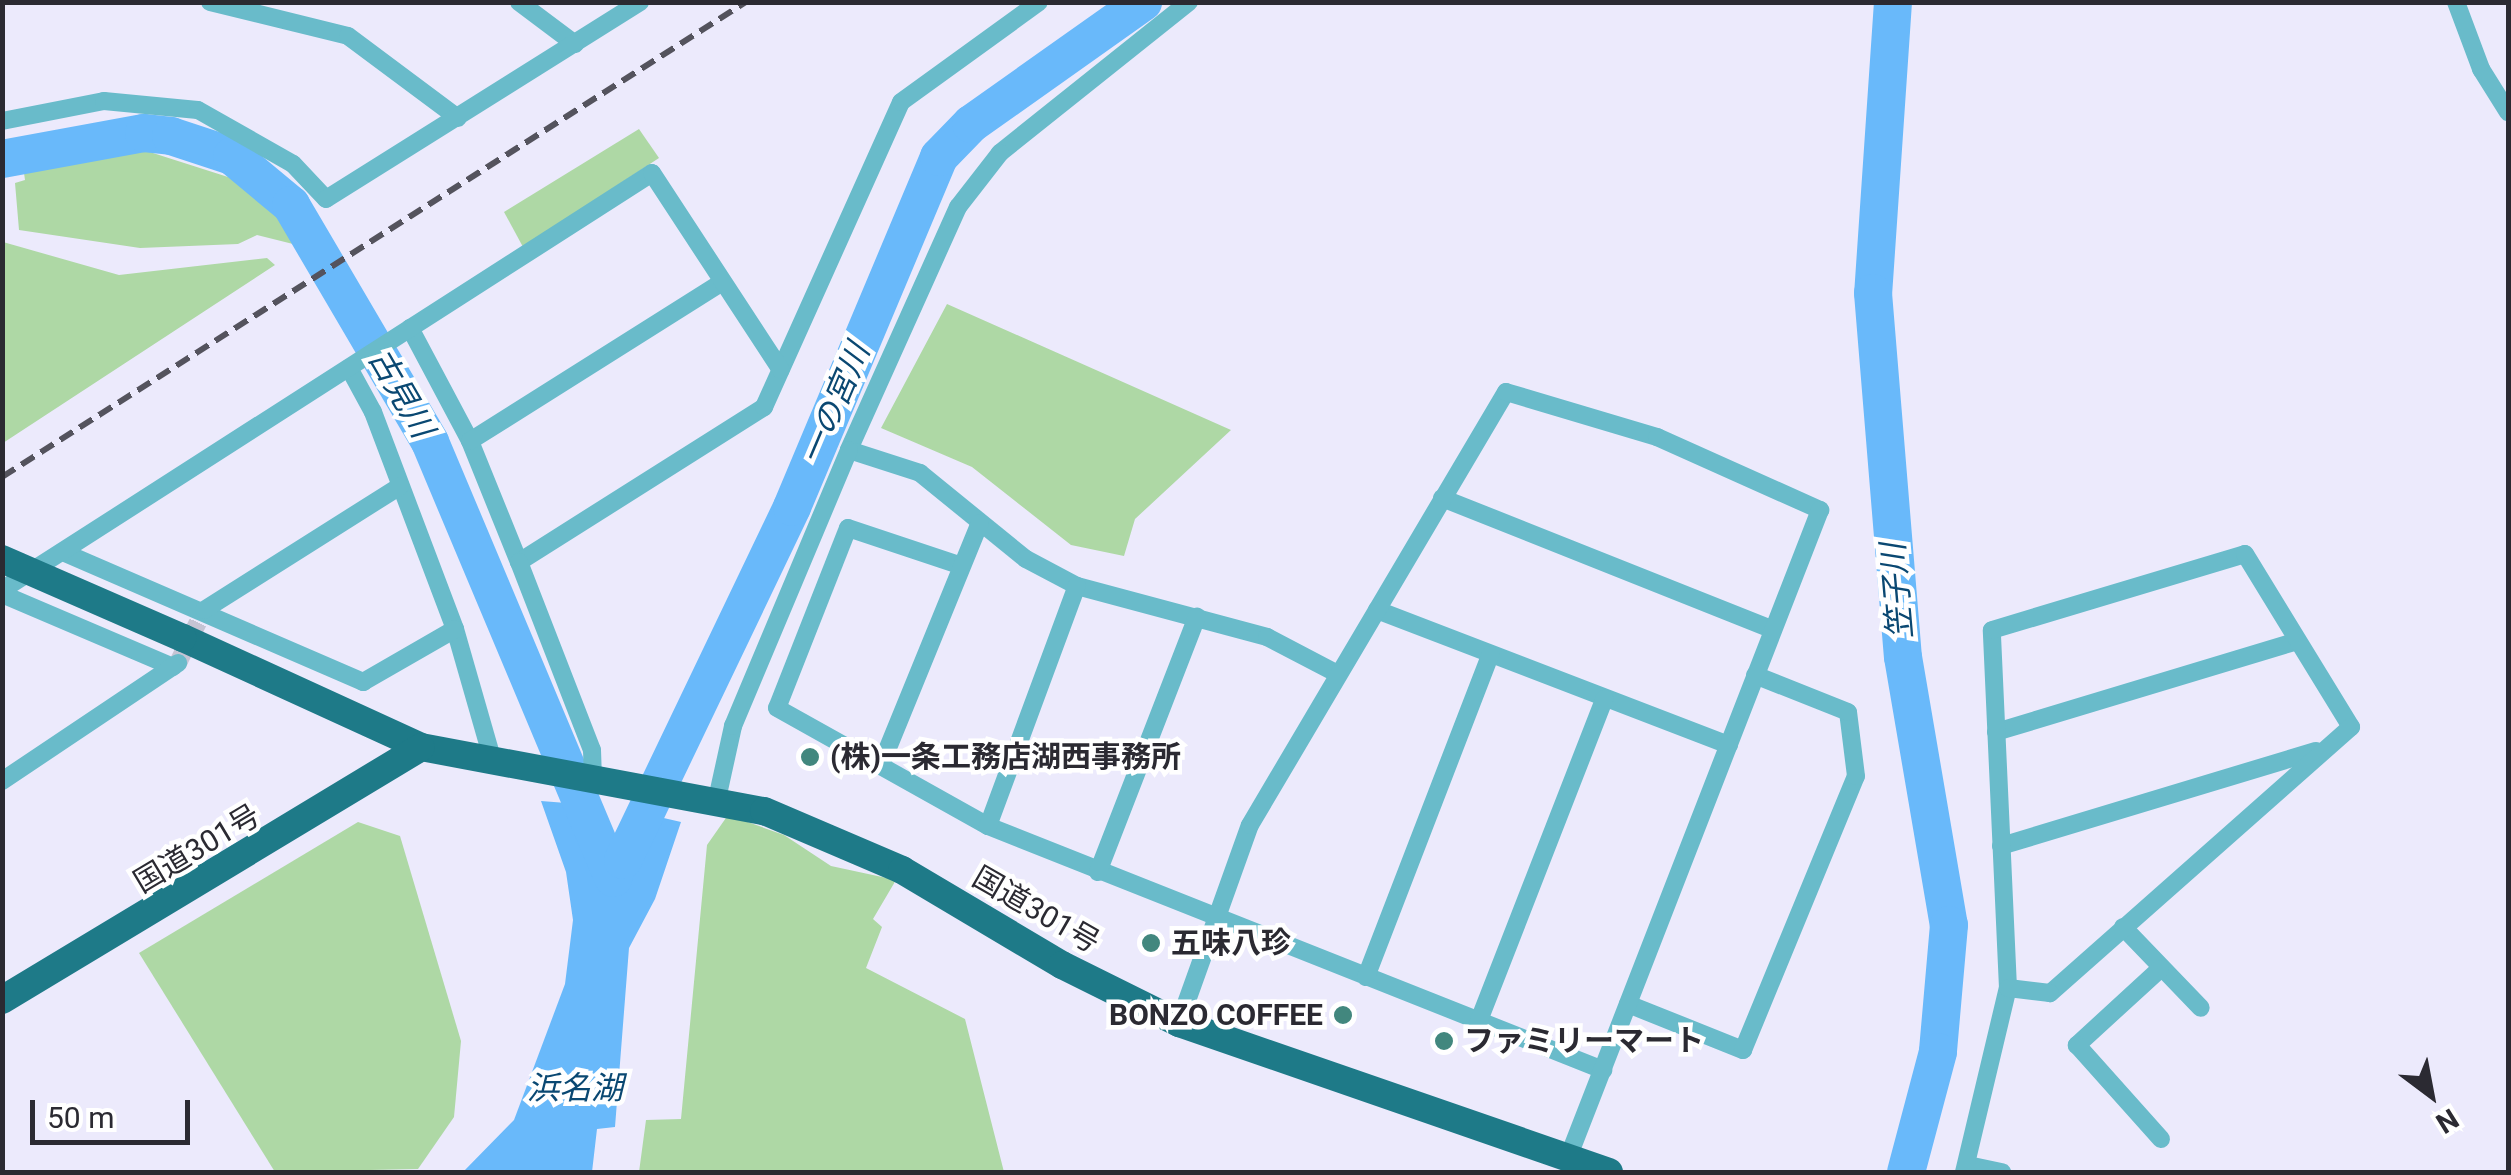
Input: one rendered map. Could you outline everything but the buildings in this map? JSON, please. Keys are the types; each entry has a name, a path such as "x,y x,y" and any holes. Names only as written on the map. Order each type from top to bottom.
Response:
{"highway":[{"name":"国道301号","path":"2,559 178,656 421,747 494,766 706,797 764,811 902,870 1062,965 1180,1023 1609,1172"},
{"name":"国道301号","path":"2,1000 421,747"}],"street":[{"path":"210,2 348,36 458,118"},
{"path":"519,2 575,44"},
{"path":"2,121 104,101 198,110 293,164 326,199 640,2"},
{"path":"518,562 764,406 901,102 1040,2"},
{"path":"706,797 723,771 734,726 849,450 958,206 1000,153 1190,2"},
{"path":"2456,2 2481,69 2508,112"},
{"path":"2,592 652,173 780,370"},
{"path":"470,441 722,282"},
{"path":"410,328 470,441 518,562 592,750 588,780"},
{"path":"353,365 455,630 494,766"},
{"path":"1180,1023 1250,826 1336,674 1506,392 1656,438 1820,510 1568,1158"},
{"path":"849,450 920,473 980,523 1077,586 1267,637 1336,674"},
{"path":"204,610 400,486"},
{"path":"1442,498 1773,630"},
{"path":"881,765 959,564 980,523"},
{"path":"959,564 848,528 777,708 988,826 1214,919 1603,1070"},
{"path":"65,553 363,682 455,630"},
{"path":"2002,1172 1966,1169 2008,988 1992,630 2245,554 2294,642 2351,727 2050,993 2008,988"},
{"path":"988,826 1077,586"},
{"path":"2,592 178,656"},
{"path":"1376,610 1728,745"},
{"path":"1098,872 1197,617"},
{"path":"1996,732 2294,642"},
{"path":"1366,977 1490,655"},
{"path":"2,781 178,656"},
{"path":"1628,1004 1743,1050 1856,776 1848,712 1756,675"},
{"path":"1478,1023 1604,699"},
{"path":"2001,846 2321,750"},
{"path":"2123,927 2201,1008"},
{"path":"2160,968 2077,1044 2161,1139"}],"green space":[{"path":"639,129 659,158 523,247 504,212"},
{"path":"131,146 253,185 283,217 297,245 257,235 238,244 140,248 19,230 15,183 25,180 24,173"},
{"path":"3,242 119,275 267,258 275,265 3,443"},
{"path":"947,304 1231,430 1135,519 1124,556 1071,545 972,467 881,428"},
{"path":"728,815 784,835 831,866 896,880 873,919 882,927 866,968 965,1019 1004,1172 639,1172 646,1120 681,1119 707,845"},
{"path":"358,822 400,836 461,1041 454,1117 418,1169 275,1172 139,953"}],"water":[{"name":"浜名湖","path":"541,801 579,804 592,838 613,855 642,813 681,822 655,899 629,948 615,1127 597,1129 592,1172 463,1172 514,1120 565,984 573,920 566,872"}],"waterway":[{"name":"一の宮川","path":"623,860 792,507 939,157 971,124 1143,2"},
{"name":"笠子川","path":"1893,2 1873,293 1903,657 1949,925 1938,1052 1906,1172"},
{"name":"古見川","path":"2,159 144,133 171,136 232,156 291,205 430,442 613,878"}],"tunnel":[{"path":"178,663 204,610"}],"railway":[{"path":"2,477 746,2"}],"place":[{"name":"(株)一条工務店湖西事務所","path":"810,757"},
{"name":"五味八珍","path":"1151,943"},
{"name":"BONZO COFFEE","path":"1343,1015"},
{"name":"ファミリーマート","path":"1444,1041"}]}
